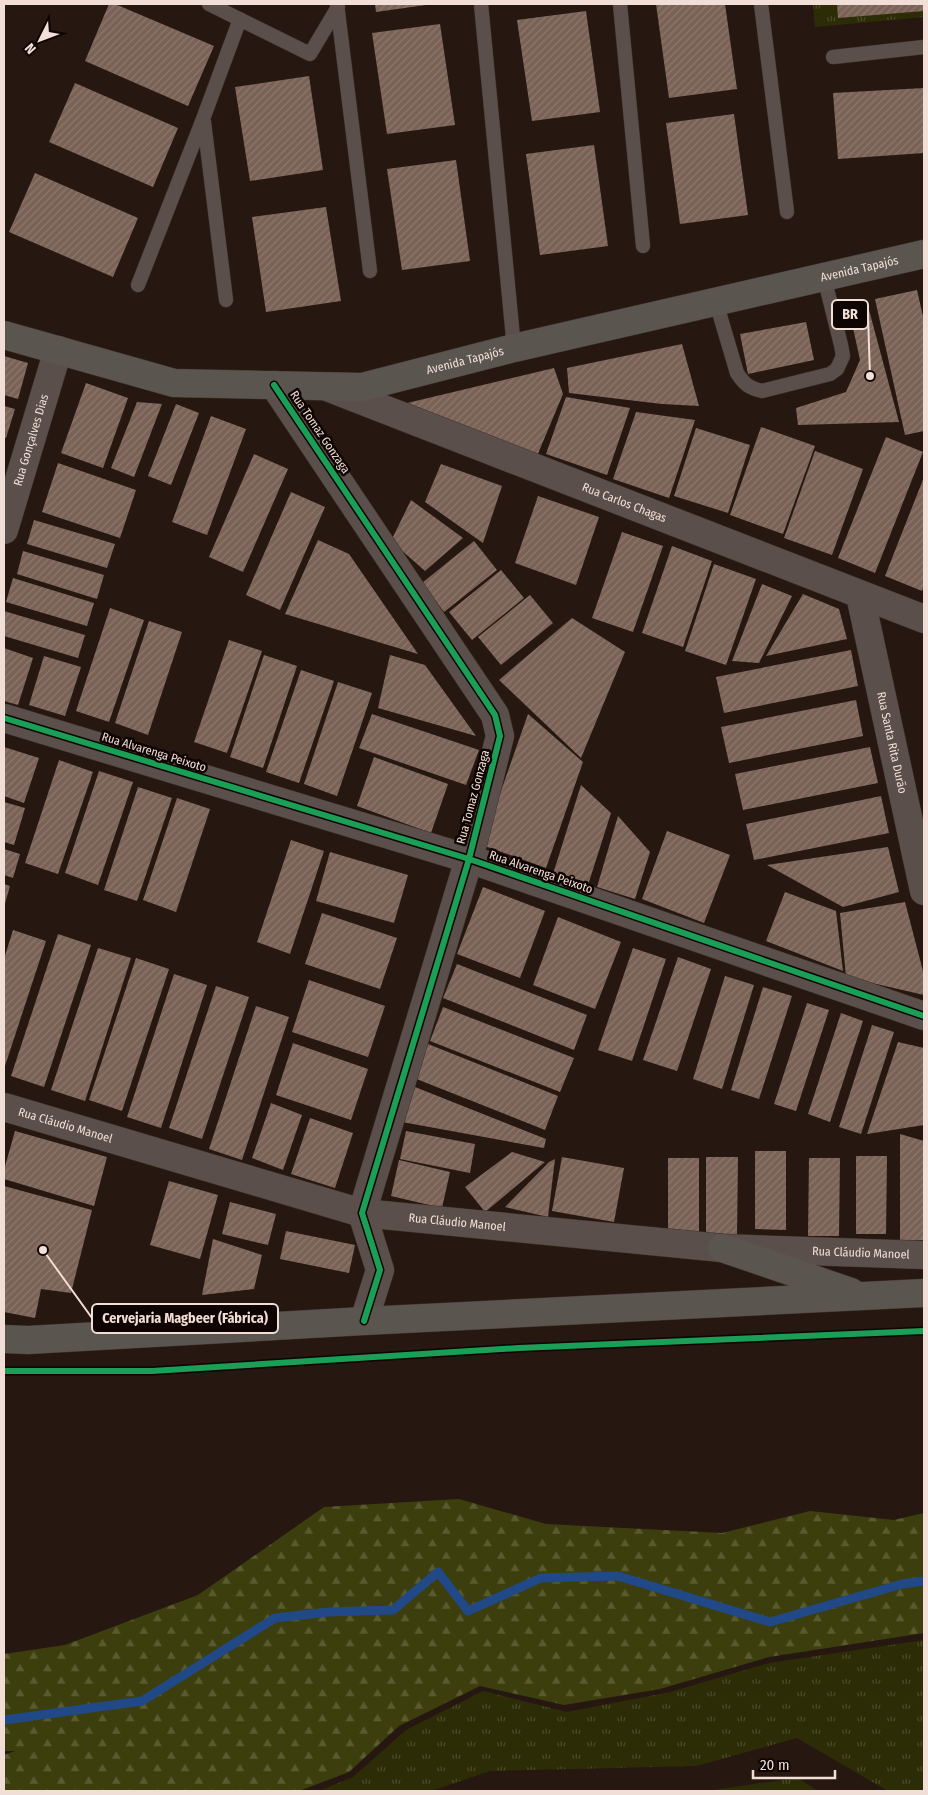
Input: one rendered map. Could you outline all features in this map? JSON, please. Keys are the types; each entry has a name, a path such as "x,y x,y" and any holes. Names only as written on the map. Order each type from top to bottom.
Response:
{"main road":[{"name":"Avenida Tapajós","path":"4,335 174,383 362,387 514,348 924,254"},
{"path":"722,1248 864,1296"},
{"path":"4,1339 28,1340 924,1293"}],"street":[{"name":"Rua Gonçalves Dias","path":"4,530 58,350"},
{"name":"Rua Tomaz Gonzaga","path":"274,385 495,715 500,736 468,859 362,1213"},
{"name":"Rua Carlos Chagas","path":"324,386 924,619"},
{"name":"Rua Santa Rita Durão","path":"860,595 924,891"},
{"name":"Rua Alvarenga Peixoto","path":"4,718 468,859 924,1016"},
{"name":"Rua Cláudio Manoel","path":"4,1106 362,1213 722,1248 924,1255"},
{"path":"362,1213 380,1270 364,1321"}],"lane":[{"path":"210,4 310,54 337,5"},
{"path":"481,4 514,348"},
{"path":"620,4 643,246"},
{"path":"761,4 787,212"},
{"path":"337,5 370,271"},
{"path":"138,285 240,19"},
{"path":"833,57 924,47"},
{"path":"203,119 226,300"},
{"path":"716,302 737,373 743,383 762,391 830,374 837,369 842,356 841,345 824,277"}],"green space":[{"path":"813,4 924,4 924,17 815,27"},
{"path":"459,1499 546,1524 722,1533 810,1511 894,1520 924,1513 924,1633 769,1657 660,1689 564,1705 480,1686 399,1726 349,1772 299,1791 4,1791 4,1755 15,1751 4,1751 4,1654 65,1645 198,1595 324,1507"},
{"path":"924,1640 924,1791 888,1791 797,1738 696,1766 490,1771 431,1791 319,1791 353,1777 406,1730 483,1691 567,1712 670,1692 769,1663"},
{"path":"798,1778 818,1791 706,1791"}],"building":[{"path":"109,4 115,4 214,46 188,106 85,61"},
{"path":"375,4 426,4 426,5 376,12"},
{"path":"656,4 725,4 737,89 669,98"},
{"path":"837,4 924,4 924,11 838,18"},
{"path":"586,11 600,112 532,121 517,20"},
{"path":"440,24 455,125 387,134 372,33"},
{"path":"309,76 323,170 250,181 235,87"},
{"path":"75,83 178,128 153,187 49,142"},
{"path":"924,88 924,153 838,159 833,93"},
{"path":"734,114 748,215 680,224 666,123"},
{"path":"594,145 608,246 540,255 526,154"},
{"path":"456,160 470,261 402,270 387,169"},
{"path":"35,173 138,218 113,277 9,232"},
{"path":"326,207 341,301 266,312 252,217"},
{"path":"917,290 924,321 924,431 905,435 875,299"},
{"path":"868,306 899,422 798,425 796,408 846,392 860,360 850,314"},
{"path":"806,322 814,360 748,374 740,334"},
{"path":"682,344 699,406 662,404 569,393 567,368"},
{"path":"4,356 28,363 18,399 4,395"},
{"path":"554,368 563,394 537,456 403,404"},
{"path":"86,383 128,398 103,468 61,453"},
{"path":"566,397 630,408 607,475 546,454"},
{"path":"137,402 162,404 134,477 111,468"},
{"path":"176,404 199,413 171,485 148,476"},
{"path":"4,406 15,409 6,438 4,437"},
{"path":"636,412 695,420 669,498 613,479"},
{"path":"211,416 246,429 207,535 172,522"},
{"path":"761,427 815,446 783,534 730,515"},
{"path":"696,428 750,445 728,513 674,496"},
{"path":"886,437 923,452 875,573 838,558"},
{"path":"815,451 863,469 832,555 784,538"},
{"path":"254,454 288,469 243,572 209,557"},
{"path":"58,463 136,490 120,538 42,512"},
{"path":"441,464 502,486 483,543 425,502"},
{"path":"924,477 924,586 922,591 885,576"},
{"path":"291,492 325,507 280,610 246,595"},
{"path":"538,496 599,517 576,585 515,563"},
{"path":"411,500 463,538 425,571 391,541"},
{"path":"34,520 115,544 107,568 27,544"},
{"path":"622,532 663,546 633,632 592,618"},
{"path":"318,540 349,554 418,654 285,614"},
{"path":"474,541 497,570 444,612 422,583"},
{"path":"672,546 712,561 683,647 642,633"},
{"path":"23,551 104,575 97,599 17,574"},
{"path":"714,564 756,579 726,665 685,651"},
{"path":"501,570 524,598 472,640 449,612"},
{"path":"13,578 94,603 87,626 6,602"},
{"path":"762,584 792,596 759,663 732,661"},
{"path":"803,594 839,609 847,639 766,656"},
{"path":"530,595 553,623 501,665 478,637"},
{"path":"110,608 144,620 109,722 76,711"},
{"path":"4,611 85,635 78,658 4,636"},
{"path":"572,618 625,652 581,758 499,680"},
{"path":"149,621 182,632 148,735 115,723"},
{"path":"229,640 262,651 227,753 194,742"},
{"path":"4,648 33,658 18,705 4,701"},
{"path":"851,650 858,686 724,713 716,677"},
{"path":"264,655 297,666 263,768 230,757"},
{"path":"390,655 425,665 476,736 378,708"},
{"path":"44,656 81,667 65,716 29,705"},
{"path":"301,670 334,681 299,783 266,772"},
{"path":"338,682 372,693 337,796 304,784"},
{"path":"856,700 863,736 729,763 721,727"},
{"path":"372,714 479,750 466,785 359,748"},
{"path":"528,714 583,762 546,868 482,845"},
{"path":"4,747 39,758 24,803 4,796"},
{"path":"870,747 878,783 743,810 735,774"},
{"path":"374,757 448,784 431,833 357,806"},
{"path":"59,760 93,772 58,874 25,863"},
{"path":"99,771 133,782 98,885 65,873"},
{"path":"581,785 611,813 588,885 553,874"},
{"path":"138,787 172,798 137,901 104,890"},
{"path":"881,796 889,833 754,860 746,824"},
{"path":"177,798 210,809 176,912 143,900"},
{"path":"4,802 25,808 14,845 4,842"},
{"path":"618,816 650,852 635,899 597,887"},
{"path":"667,831 730,855 704,923 642,899"},
{"path":"291,840 324,851 290,954 257,942"},
{"path":"888,847 899,892 843,907 767,865"},
{"path":"4,849 20,854 13,878 4,875"},
{"path":"330,852 408,875 394,923 316,901"},
{"path":"4,884 10,886 4,907"},
{"path":"483,887 545,911 520,978 457,954"},
{"path":"785,892 836,911 843,971 766,941"},
{"path":"905,902 924,975 924,995 846,977 840,913"},
{"path":"322,913 397,938 380,989 305,964"},
{"path":"558,917 621,942 595,1009 533,985"},
{"path":"13,930 46,941 4,1069 4,959"},
{"path":"58,934 91,945 44,1087 11,1076"},
{"path":"98,948 131,958 85,1101 51,1090"},
{"path":"633,948 666,959 632,1061 598,1050"},
{"path":"678,957 711,969 677,1071 643,1060"},
{"path":"136,958 169,969 122,1111 89,1100"},
{"path":"457,964 587,1015 574,1050 443,998"},
{"path":"174,974 207,985 161,1128 127,1117"},
{"path":"725,976 754,985 722,1089 693,1079"},
{"path":"309,980 385,1006 368,1057 292,1032"},
{"path":"216,986 249,997 202,1139 169,1128"},
{"path":"763,987 792,996 759,1099 731,1090"},
{"path":"807,1003 829,1010 796,1111 774,1104"},
{"path":"256,1006 289,1017 242,1160 209,1149"},
{"path":"443,1007 574,1058 560,1092 430,1041"},
{"path":"841,1013 863,1021 830,1122 808,1114"},
{"path":"872,1025 894,1032 861,1134 839,1127"},
{"path":"898,1042 924,1048 924,1125 867,1134"},
{"path":"293,1043 368,1069 351,1120 276,1095"},
{"path":"428,1044 558,1096 545,1130 414,1078"},
{"path":"415,1087 546,1139 544,1148 402,1122"},
{"path":"271,1103 302,1115 283,1170 252,1158"},
{"path":"310,1118 353,1133 335,1188 291,1174"},
{"path":"15,1131 107,1157 94,1206 4,1179 4,1170"},
{"path":"406,1131 475,1144 470,1173 400,1159"},
{"path":"900,1134 924,1141 924,1240 900,1240"},
{"path":"755,1151 786,1151 786,1230 755,1229"},
{"path":"512,1152 545,1162 485,1212 465,1187"},
{"path":"856,1156 887,1156 886,1234 856,1234"},
{"path":"562,1157 624,1168 614,1222 552,1211"},
{"path":"706,1157 738,1157 737,1236 706,1235"},
{"path":"668,1158 699,1158 699,1237 668,1236"},
{"path":"809,1158 840,1158 839,1236 808,1236"},
{"path":"555,1159 548,1217 505,1207 549,1162"},
{"path":"399,1160 450,1172 442,1208 391,1196"},
{"path":"169,1181 218,1195 200,1259 150,1245"},
{"path":"4,1186 92,1210 71,1293 41,1289 35,1318 4,1312"},
{"path":"230,1202 276,1214 268,1245 222,1234"},
{"path":"286,1231 355,1245 349,1273 280,1259"},
{"path":"213,1239 262,1255 254,1289 202,1295"}],"waterway":[{"path":"4,1720 142,1701 275,1618 329,1612 393,1610 438,1572 468,1611 541,1578 618,1576 770,1622 902,1584 924,1581"}],"cycle path":[{"path":"274,385 495,715 500,736 469,859 362,1213 380,1270 364,1321"},
{"path":"4,718 469,859 924,1016"},
{"path":"4,1371 152,1371 519,1348 924,1331"}],"place":[{"name":"BR","path":"870,376"},
{"name":"Cervejaria Magbeer (Fábrica)","path":"43,1250"}]}
